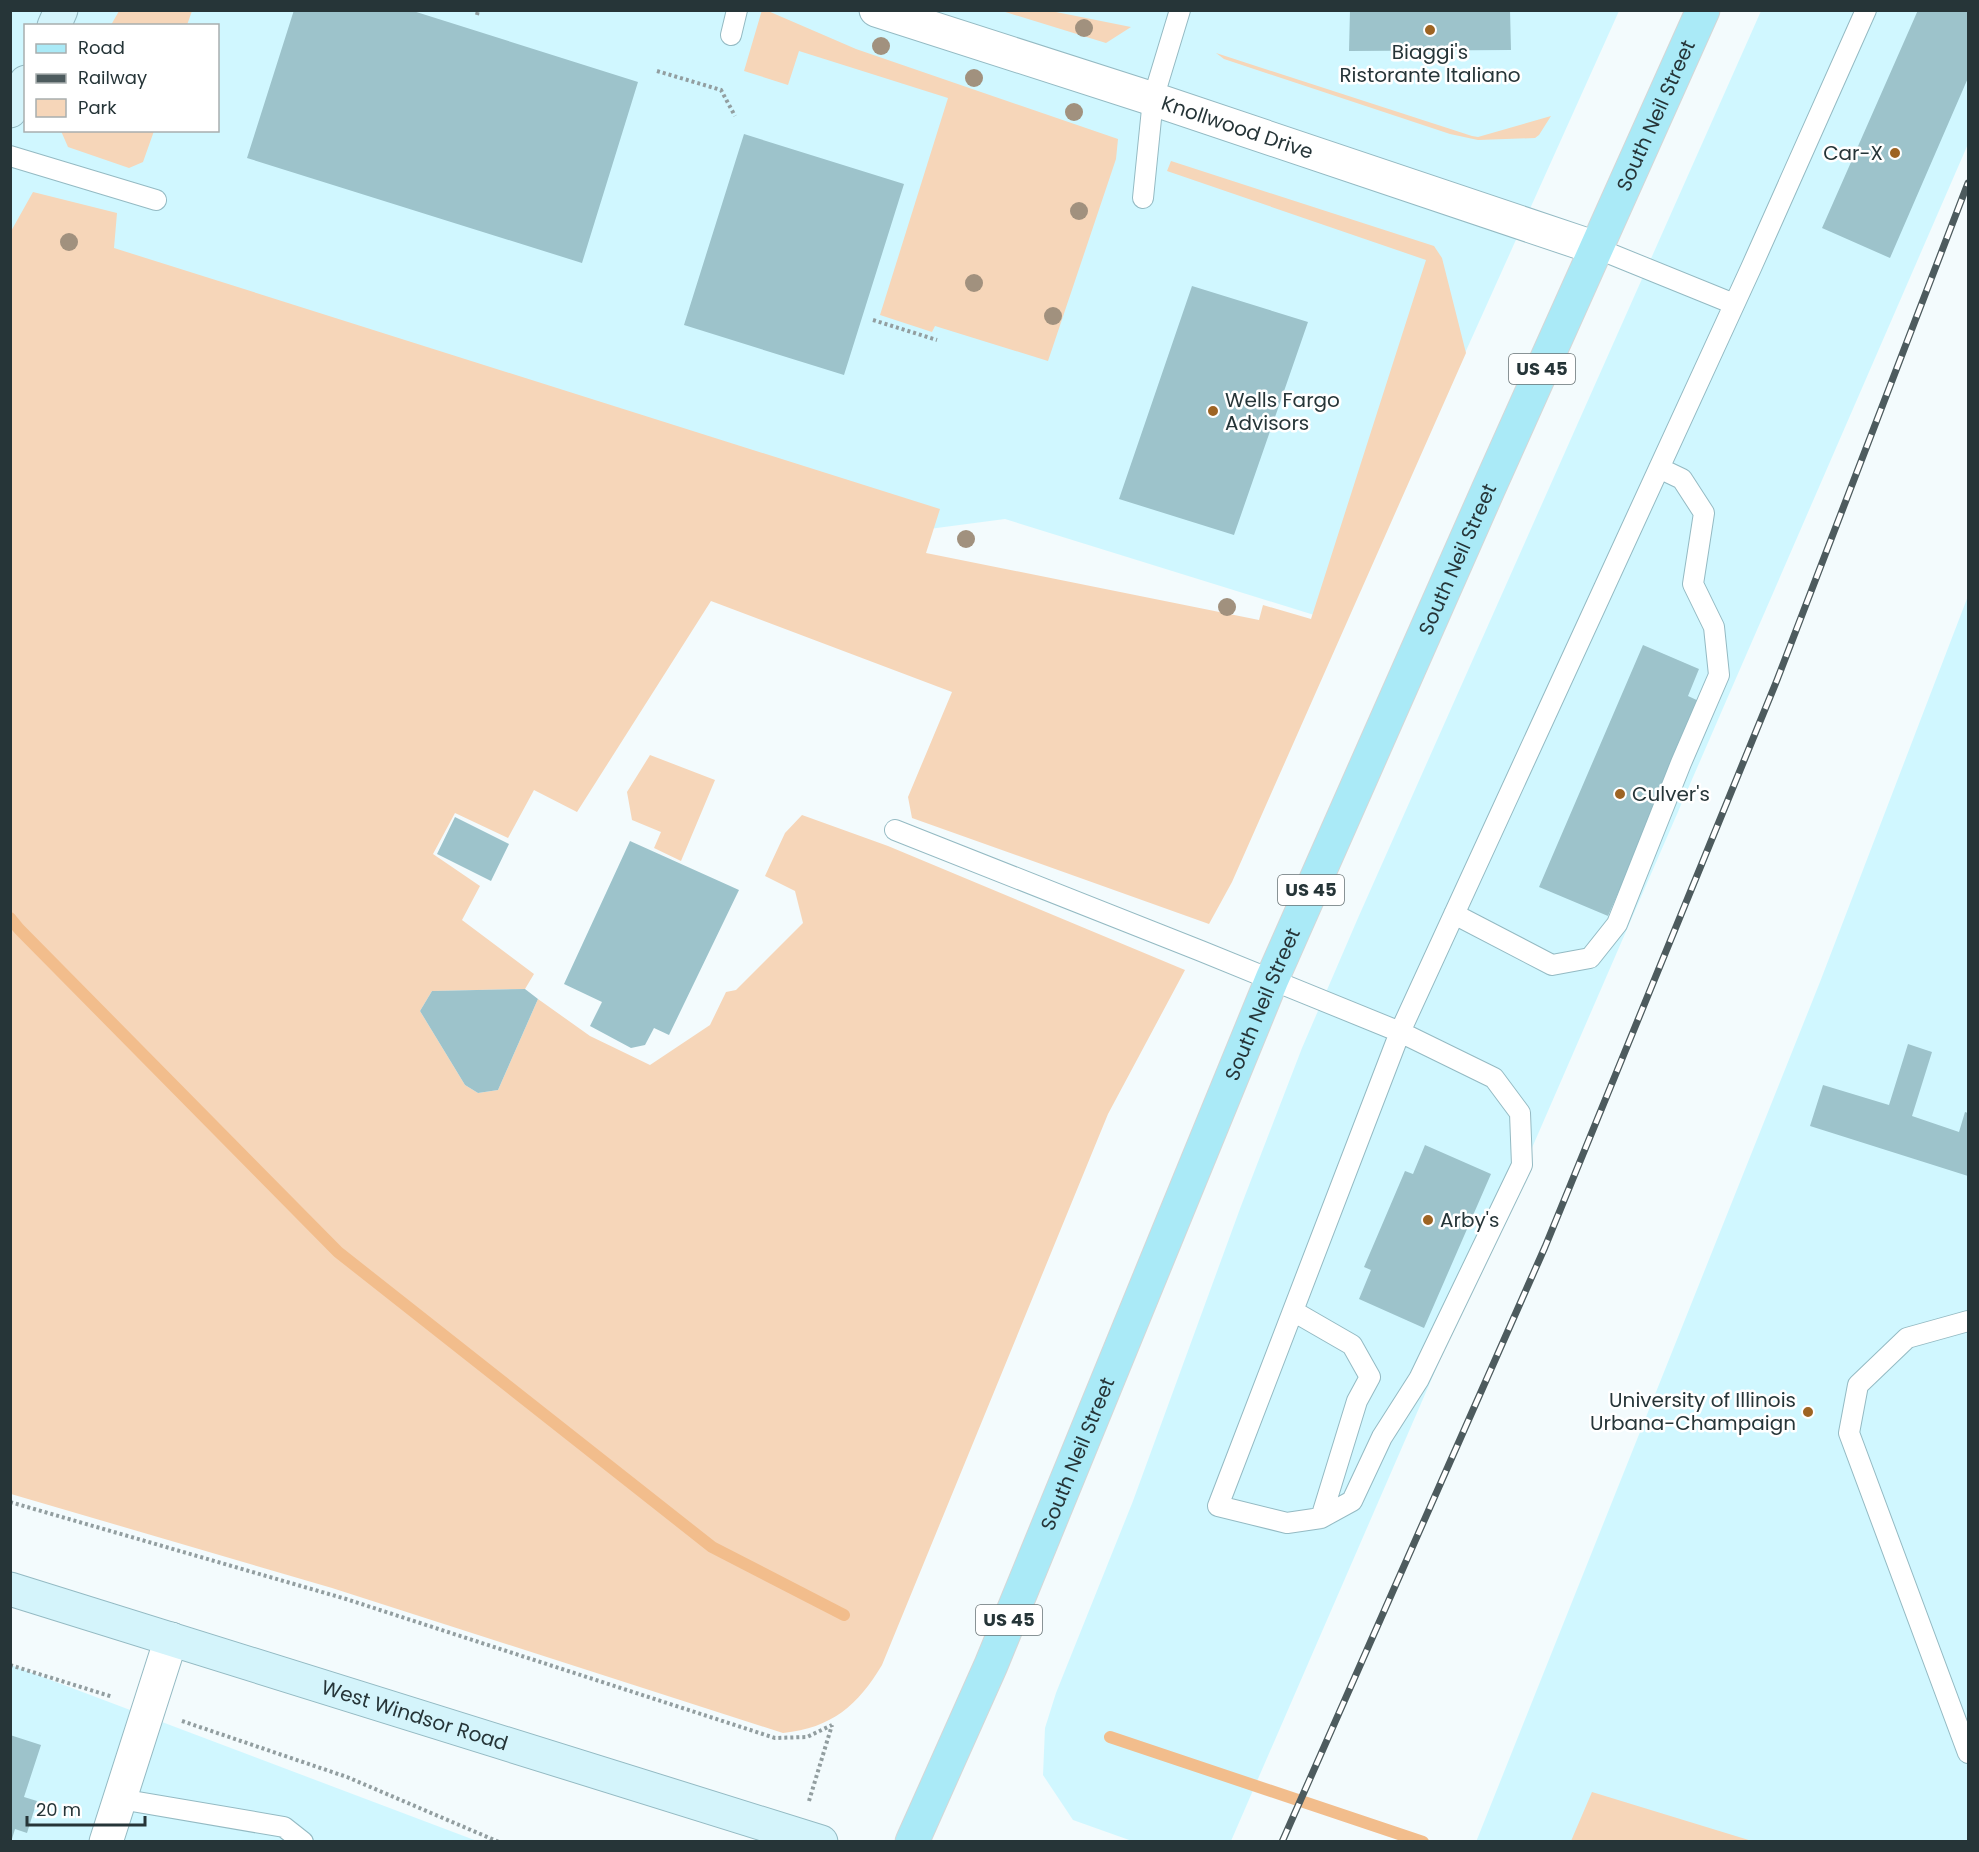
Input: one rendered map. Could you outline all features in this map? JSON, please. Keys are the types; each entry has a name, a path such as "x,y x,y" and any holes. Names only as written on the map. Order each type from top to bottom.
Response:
{"main road":[{"path":"55,24 61,10"},
{"name":"South Neil Street","path":"912,1842 991,1665 1272,979 1703,10"},
{"path":"10,111 24,86"},
{"name":"West Windsor Road","path":"10,1589 810,1838"}],"street":[{"name":"Knollwood Drive","path":"876,10 1153,99 1596,248"},
{"path":"106,1842 171,1639"}],"lane":[{"path":"731,35 737,10"},
{"path":"1143,198 1153,99 1180,10"},
{"path":"895,830 1400,1032 1494,1078 1520,1113 1522,1165 1419,1379 1382,1437 1352,1501 1321,1518 1287,1523 1218,1506 1400,1032 1734,304 1866,10"},
{"path":"10,156 156,200"},
{"path":"1596,248 1734,304"},
{"path":"1454,914 1552,965 1590,958 1617,924 1681,763 1719,675 1714,627 1693,584 1704,513 1682,479 1659,468"},
{"path":"1293,1311 1352,1345 1370,1377 1357,1401 1321,1518"},
{"path":"1968,1321 1907,1338 1858,1385 1849,1434 1968,1753"},
{"path":"120,1799 284,1827 303,1842"}],"path":[{"path":"657,71 721,90 735,116"},
{"path":"873,320 937,340"},
{"path":"10,1502 346,1599 775,1738 807,1737 832,1725 810,1838"},
{"path":"10,1665 88,1689"},
{"path":"207,1729 347,1777 499,1842"}],"shaded area":[{"path":"10,11 1619,11 1343,624 1005,519 929,529 11,237"},
{"path":"1761,11 1968,11 1968,144 1231,1841 1132,1841 1073,1820 1043,1775 1045,1728 1056,1693 1133,1501 1241,1206 1302,1048 1358,918"},
{"name":"University of Illinois Urbana-Champaign","path":"1968,596 1968,1841 1476,1842 1820,982"},
{"path":"11,1665 477,1841 11,1841"}],"green space":[{"path":"119,10 192,11 187,24 112,24"},
{"path":"762,10 856,49 1118,139 1116,159 1048,361 935,326 932,332 880,315 948,98 799,51 788,85 744,71"},
{"path":"1002,11 1051,11 1131,27 1106,43"},
{"path":"1216,53 1472,136 1478,137 1551,116 1535,138 1478,140 1450,134 1224,59"},
{"path":"61,132 153,132 143,162 129,168 68,147"},
{"path":"1171,161 1434,246 1442,258 1466,353 1232,882 1209,924 912,818 908,797 952,692 711,601 577,812 534,790 508,838 455,813 433,854 480,886 462,920 534,974 525,989 432,991 420,1011 465,1085 478,1093 498,1090 538,999 590,1036 650,1065 710,1025 726,992 736,990 803,923 795,891 765,876 785,833 802,815 888,846 1185,970 1108,1114 882,1665 863,1692 853,1703 830,1720 816,1726 783,1733 332,1588 11,1494 10,233 33,192 117,213 114,248 940,509 926,553 1259,620 1263,605 1311,619 1426,260 1167,171"},
{"path":"650,755 715,780 681,861 654,848 661,832 632,820 627,792"},
{"path":"1592,1792 1752,1841 1571,1841"}],"building":[{"path":"294,10 410,10 638,82 582,263 247,158"},
{"name":"Biaggi's Ristorante Italiano","path":"1350,10 1510,10 1511,50 1349,51"},
{"name":"Car-X","path":"1918,10 1968,10 1968,78 1890,258 1822,228"},
{"path":"744,134 904,184 844,375 684,325"},
{"name":"Wells Fargo Advisors","path":"1192,286 1308,322 1234,535 1119,499"},
{"name":"Culver's","path":"1643,645 1699,669 1688,696 1701,702 1608,916 1539,887"},
{"path":"455,817 509,844 491,881 437,854"},
{"path":"630,841 739,890 669,1035 654,1028 645,1045 631,1048 590,1026 602,1002 564,984"},
{"path":"525,989 538,999 498,1090 478,1093 465,1085 420,1011 432,991"},
{"path":"1908,1044 1932,1052 1912,1116 1959,1132 1965,1112 1968,1113 1968,1176 1810,1126 1823,1085 1889,1105"},
{"name":"Arby's","path":"1425,1145 1491,1174 1424,1328 1359,1299 1371,1270 1364,1267 1405,1171 1413,1174"},
{"path":"10,1735 41,1745 24,1797 37,1801 27,1833 15,1829 11,1842"}],"waterway":[{"path":"10,918 338,1252 712,1547 844,1615"},
{"path":"1110,1737 1423,1842"}],"railway":[{"path":"1282,1842 1545,1247 1777,680 1968,183"}],"place":[{"name":"Biaggi's Ristorante Italiano","path":"1430,30"},
{"name":"Car-X","path":"1895,153"},
{"name":"Wells Fargo Advisors","path":"1213,411"},
{"name":"Culver's","path":"1620,794"},
{"name":"Arby's","path":"1428,1220"},
{"name":"University of Illinois Urbana-Champaign","path":"1808,1412"}]}
